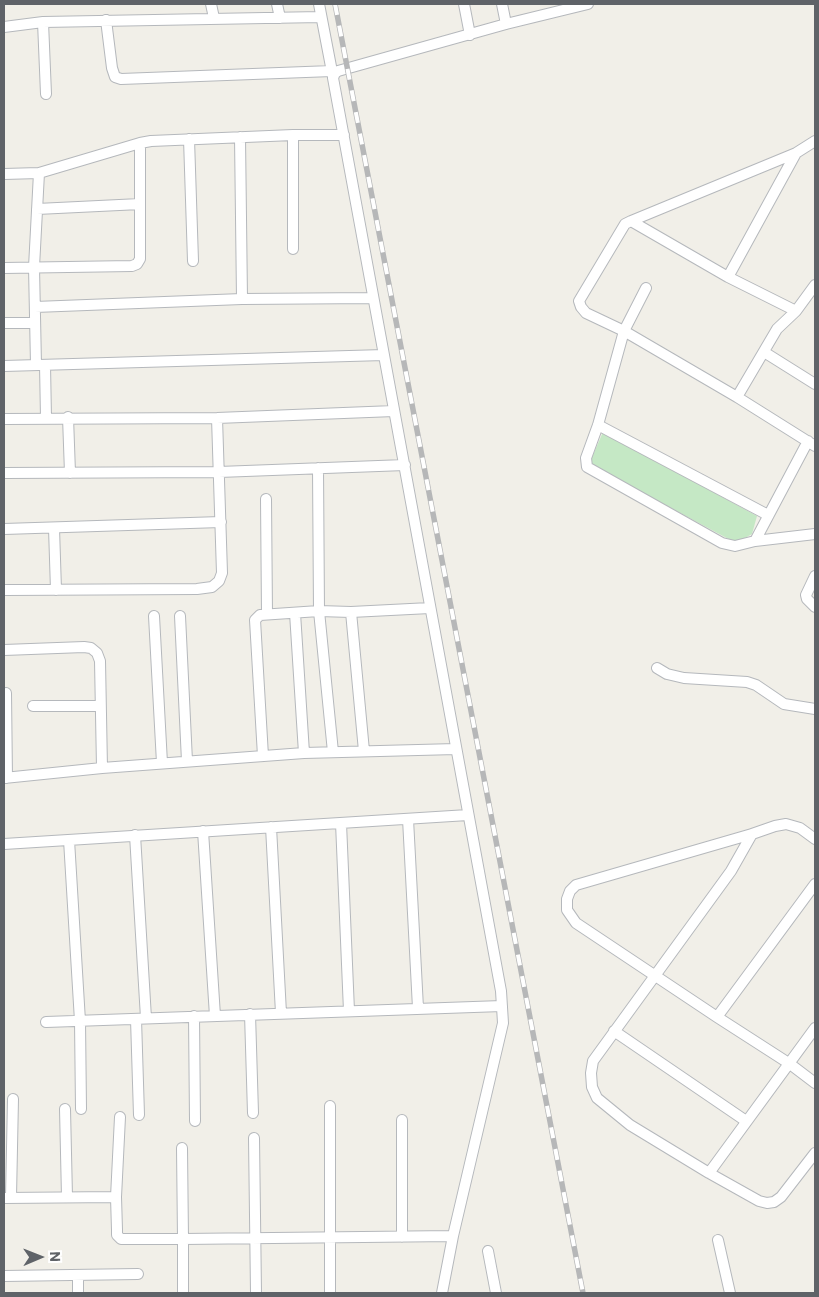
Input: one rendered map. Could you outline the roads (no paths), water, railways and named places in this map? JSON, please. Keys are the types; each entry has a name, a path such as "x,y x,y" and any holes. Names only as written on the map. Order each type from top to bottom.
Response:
{"street":[{"path":"211,4 214,18"},
{"path":"277,4 280,18"},
{"path":"319,4 501,991 503,1023 442,1293"},
{"path":"464,4 470,35"},
{"path":"502,4 506,24"},
{"path":"106,20 112,68 115,77 121,79 332,74 562,7 588,4"},
{"path":"4,27 43,22 106,20 321,17"},
{"path":"43,22 46,94"},
{"path":"4,174 39,172 140,142 293,135 344,135"},
{"path":"293,135 293,249"},
{"path":"240,137 242,299"},
{"path":"189,140 193,261"},
{"path":"755,541 768,515 812,443 624,331 586,313 579,301 620,230 631,221 796,153 815,141"},
{"path":"4,268 132,266 137,264 140,259 140,142"},
{"path":"728,277 796,153"},
{"path":"39,172 34,267 35,323 46,418"},
{"path":"37,209 140,204"},
{"path":"631,221 728,277 796,311"},
{"path":"737,397 777,330 796,311 815,285"},
{"path":"646,288 624,331 586,462 587,467 722,543 735,546 755,541 815,534"},
{"path":"35,307 242,299 374,298"},
{"path":"4,324 35,323"},
{"path":"764,352 815,384"},
{"path":"4,366 384,354"},
{"path":"4,419 68,417 217,418 394,411"},
{"path":"68,417 70,473"},
{"path":"4,590 197,589 212,587 219,582 222,573 217,418"},
{"path":"598,425 768,515"},
{"path":"4,473 219,472 405,465"},
{"path":"318,468 319,611 333,752"},
{"path":"266,499 267,614"},
{"path":"4,529 220,522"},
{"path":"54,528 56,590"},
{"path":"815,576 806,594 807,599 815,607"},
{"path":"263,756 255,620 260,615 319,611 351,612 430,608"},
{"path":"351,612 364,751"},
{"path":"295,613 304,752"},
{"path":"154,616 162,763"},
{"path":"180,616 187,761"},
{"path":"4,650 91,648 97,653 100,661 102,768"},
{"path":"656,668 667,674 684,678 747,682 756,685 784,704 815,709"},
{"path":"6,693 6,778 102,768 304,752 456,749"},
{"path":"33,706 100,706"},
{"path":"4,844 468,815"},
{"path":"408,819 418,1008"},
{"path":"341,823 349,1011"},
{"path":"815,839 800,828 786,824 775,826 576,885 570,891 567,899 567,910 576,922 716,1017 790,1064 815,1083"},
{"path":"271,827 281,1013"},
{"path":"203,831 215,1016"},
{"path":"752,834 732,871 593,1061 591,1073 592,1087 597,1098 630,1125 759,1201 774,1202 781,1197 815,1153"},
{"path":"135,835 141,1018 139,1115"},
{"path":"68,840 80,1021 81,1109"},
{"path":"716,1017 815,884"},
{"path":"46,1022 502,1006"},
{"path":"250,1014 253,1113"},
{"path":"194,1016 195,1121"},
{"path":"709,1173 815,1028"},
{"path":"614,1031 746,1121"},
{"path":"13,1099 7,1198 116,1197"},
{"path":"330,1106 330,1293"},
{"path":"64,1109 67,1197"},
{"path":"120,1118 116,1197 117,1235 121,1239 454,1236"},
{"path":"402,1120 402,1237"},
{"path":"254,1138 256,1293"},
{"path":"182,1148 183,1293"},
{"path":"718,1240 730,1293"},
{"path":"488,1251 496,1293"},
{"path":"4,1276 138,1274"},
{"path":"78,1276 78,1293"}],"railway":[{"path":"335,4 583,1293"}]}
